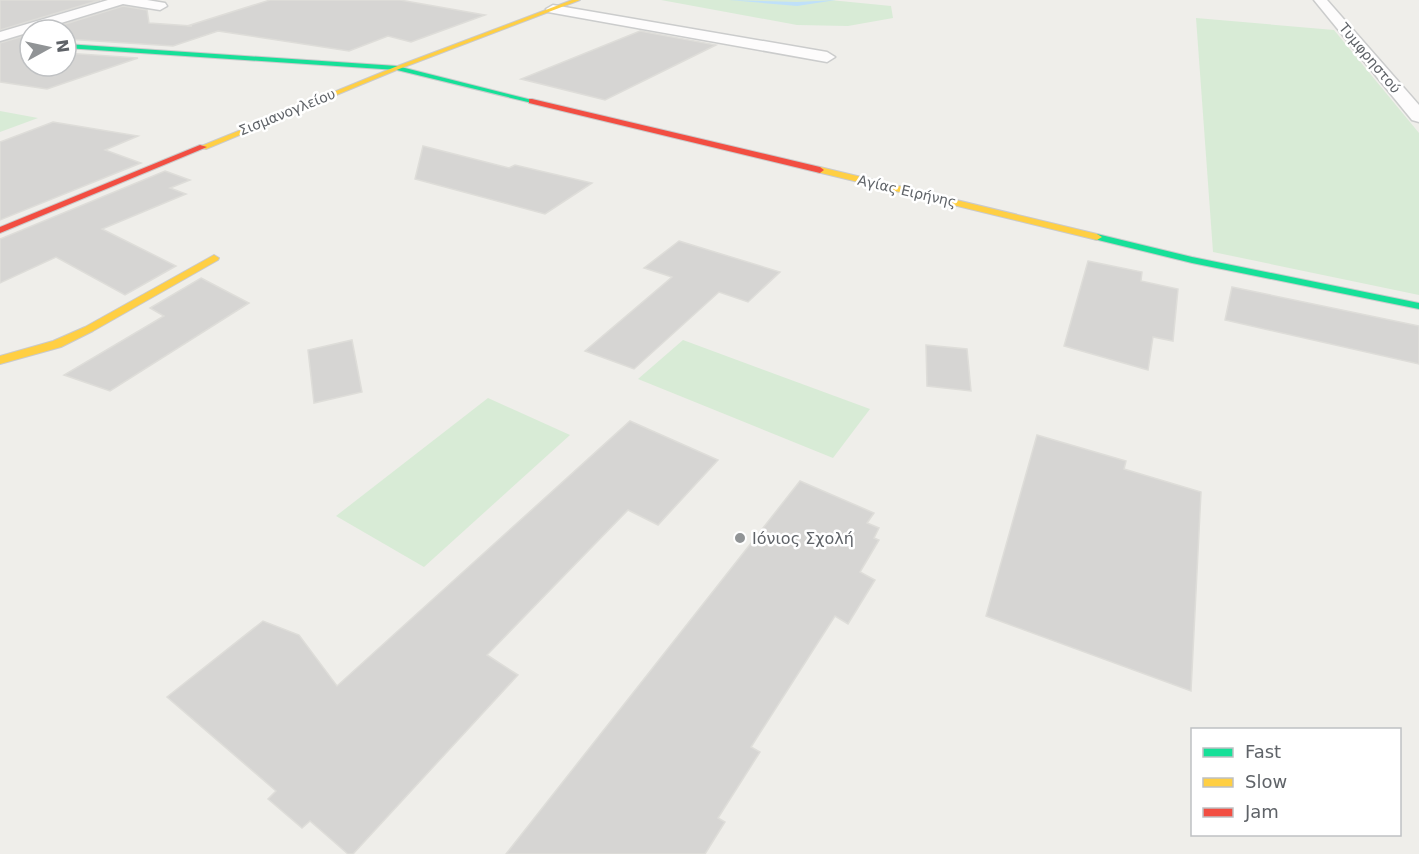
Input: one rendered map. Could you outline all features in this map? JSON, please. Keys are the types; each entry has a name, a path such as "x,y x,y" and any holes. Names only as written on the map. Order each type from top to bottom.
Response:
{"street":[{"path":"0,39 121,0 160,6"},
{"name":"Σισμανογλείου","path":"0,230 397,68 577,0"},
{"name":"Τυμφρηστού","path":"1320,0 1419,116"},
{"path":"553,9 828,57"},
{"path":"0,39 18,41"},
{"path":"78,47 397,68"},
{"name":"Αγίας Ειρήνης","path":"397,68 1192,260 1419,306"},
{"path":"1393,85 1419,88"},
{"path":"0,360 57,344 89,329 214,258"}],"green space":[{"path":"661,0 830,0 891,6 893,18 848,26 797,25"},
{"path":"1196,18 1334,30 1419,133 1419,295 1213,252"},
{"path":"0,111 38,118 0,132"},
{"path":"683,340 870,409 833,458 638,379"},
{"path":"488,398 570,435 424,567 336,516"}],"building":[{"path":"0,0 100,0 40,18 18,18 18,25 0,30"},
{"path":"270,0 400,0 485,15 411,42 388,36 349,51 218,31 173,46 78,40 78,20 123,6 147,10 149,23 188,26"},
{"path":"640,31 716,45 605,100 521,79"},
{"path":"18,38 18,78 78,78 78,54 138,58 47,89 0,82 0,43"},
{"path":"53,122 138,136 105,150 141,163 0,220 0,142"},
{"path":"423,146 509,168 515,165 592,183 545,214 415,179"},
{"path":"165,171 190,180 170,188 186,194 102,229 176,266 125,295 56,257 0,283 0,239"},
{"path":"679,241 780,272 748,302 719,292 634,369 585,351 672,277 644,268"},
{"path":"1088,261 1142,272 1141,281 1178,289 1173,341 1153,337 1148,370 1064,346"},
{"path":"201,278 249,303 110,391 64,375 164,316 150,308"},
{"path":"1232,287 1419,326 1419,364 1225,320"},
{"path":"352,340 362,392 314,403 308,350"},
{"path":"926,345 967,349 971,391 927,386"},
{"path":"630,421 718,460 658,525 628,510 487,655 518,675 353,854 348,854 310,821 302,828 268,799 276,791 167,697 263,621 299,635 337,686"},
{"path":"1037,435 1126,461 1124,469 1201,492 1191,691 986,616"},
{"path":"800,481 874,513 867,523 879,528 874,538 879,540 860,572 875,580 848,624 835,616 751,747 760,752 718,818 725,822 705,854 506,854"}],"waterway":[{"path":"732,0 797,4 833,0"}],"traffic: fast":[{"path":"78,47 397,68 532,101"},
{"path":"1097,237 1192,260 1419,306"}],"traffic: slow":[{"path":"203,147 397,68 577,0"},
{"path":"820,170 1097,237"},
{"path":"0,360 57,344 89,329 214,258"}],"traffic: jam":[{"path":"532,101 820,170"},
{"path":"0,230 203,147"}],"place":[{"name":"Ιόνιος Σχολή","path":"740,538"}]}
